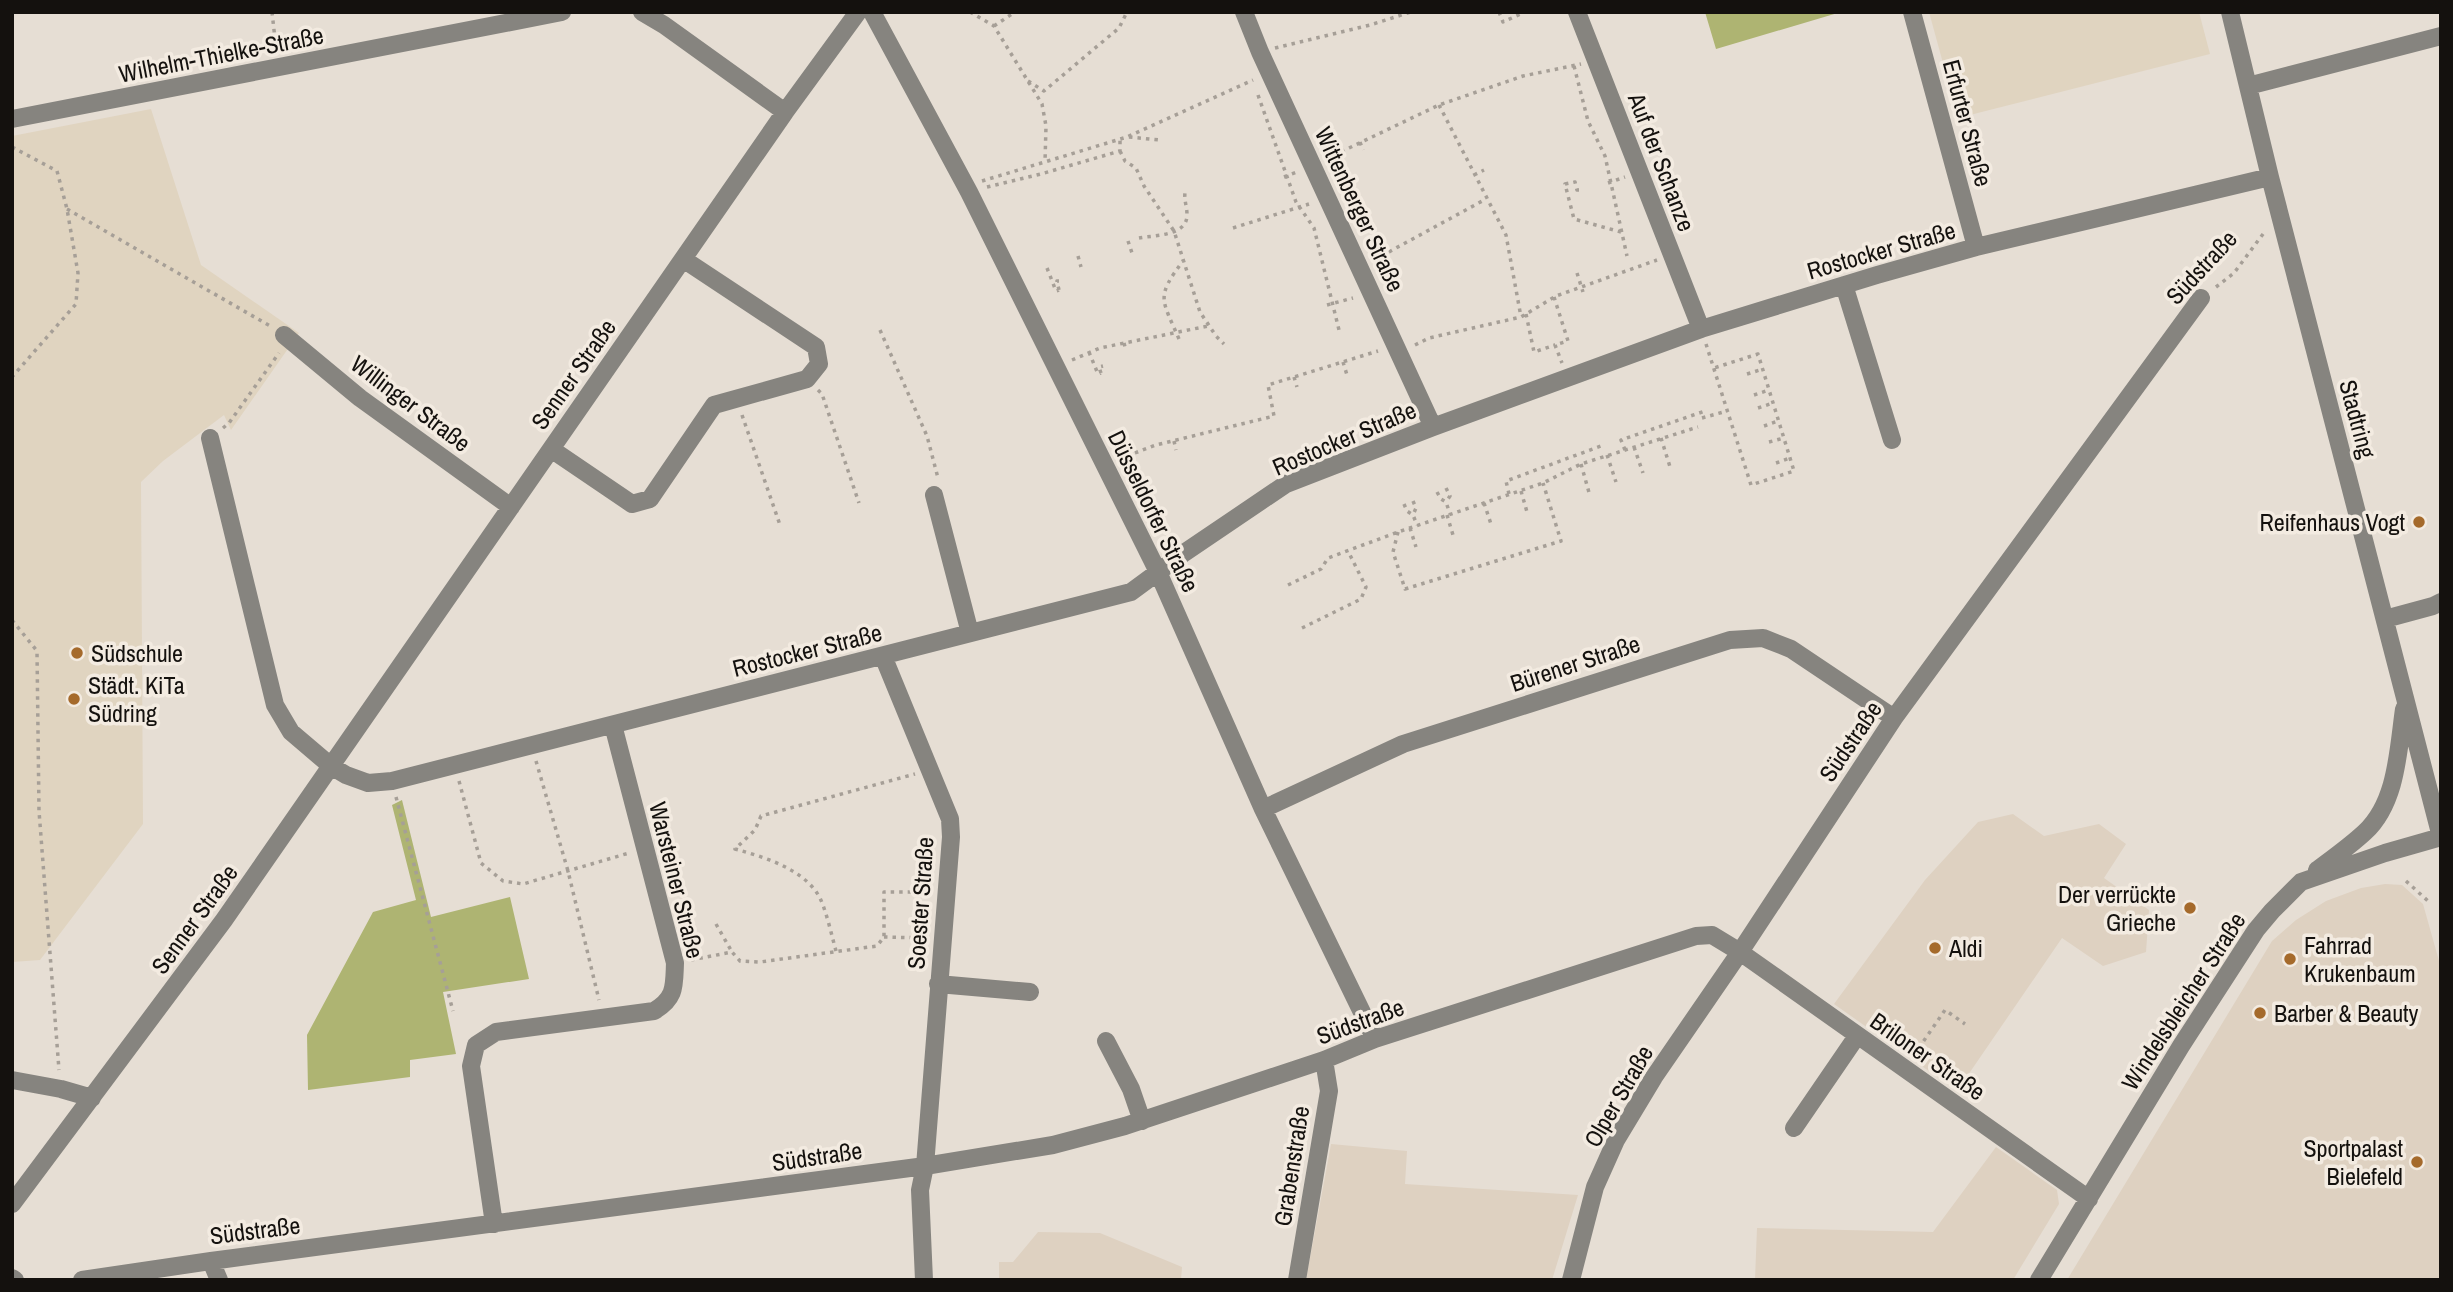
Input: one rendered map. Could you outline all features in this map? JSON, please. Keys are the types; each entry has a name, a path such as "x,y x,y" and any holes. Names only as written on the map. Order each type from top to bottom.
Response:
{"street":[{"name":"Wilhelm-Thielke-Straße","path":"12,119 278,68 490,20 562,12"},
{"path":"642,12 785,112"},
{"name":"Senner Straße","path":"12,1203 224,920 785,112 858,12"},
{"name":"Düsseldorfer Straße","path":"872,12 969,192 1158,572 1263,808 1375,1039"},
{"name":"Wittenberger Straße","path":"1244,12 1433,427"},
{"name":"Auf der Schanze","path":"1577,12 1701,330"},
{"name":"Erfurter Straße","path":"1912,12 1976,247"},
{"name":"Stadtring","path":"2230,12 2270,177 2441,837"},
{"path":"2248,86 2441,36"},
{"name":"Rostocker Straße","path":"331,766 368,783 391,781 1130,592 1286,484 1567,378 1701,330 1976,247 2270,177"},
{"path":"551,449 632,504 650,499 714,405 807,379 819,364 816,346 683,259"},
{"path":"1844,285 1892,440"},
{"name":"Südstraße","path":"82,1280 925,1166 1053,1145 1142,1121 1324,1060 1375,1039 1696,936 1712,935 1740,952 1894,718 2201,298"},
{"name":"Willinger Straße","path":"284,335 360,398 511,507"},
{"path":"210,438 275,705 291,732 331,766"},
{"path":"937,490 970,633"},
{"path":"2385,619 2441,602"},
{"name":"Bürener Straße","path":"1263,808 1403,744 1730,640 1763,638 1791,649 1894,718"},
{"name":"Soester Straße","path":"883,656 950,819 925,1166 920,1190 924,1280"},
{"path":"2301,882 2365,832 2381,813 2389,794 2406,702"},
{"name":"Warsteiner Straße","path":"494,1224 471,1066 476,1045 496,1032 654,1012 667,1004 674,991 675,963 613,724"},
{"name":"Windelsbleicher Straße","path":"2046,1278 2089,1199 2181,1046 2250,939 2272,911 2301,882 2441,837"},
{"name":"Briloner Straße","path":"1740,952 2089,1199"},
{"name":"Olper Straße","path":"1571,1280 1595,1187 1616,1140 1654,1077 1740,952"},
{"path":"938,984 1030,992"},
{"path":"1794,1128 1857,1035"},
{"path":"1106,1041 1131,1089 1142,1121"},
{"name":"Grabenstraße","path":"1297,1280 1329,1091 1324,1060"},
{"path":"12,1080 92,1098"},
{"path":"211,1261 219,1280"}],"path":[{"path":"272,12 278,68"},
{"path":"970,12 994,26 1042,104 1046,126 1045,162"},
{"path":"994,26 1015,12"},
{"path":"1026,80 1044,91 1119,28 1127,12"},
{"path":"1260,52 1411,12"},
{"path":"1499,12 1503,22 1525,12"},
{"path":"1313,165 1439,105 1523,76 1596,61"},
{"path":"1574,66 1579,95 1605,156 1627,256"},
{"path":"992,178 1120,139 1270,72"},
{"path":"1257,93 1300,207 1314,228 1330,304 1339,330"},
{"path":"1439,105 1506,235 1523,316 1534,352 1568,341 1554,297"},
{"path":"1404,121 1407,127"},
{"path":"1127,136 1160,140"},
{"path":"1120,139 1120,151 1125,161 1136,168 1143,186 1174,231 1200,312 1224,344"},
{"path":"1360,142 1363,150"},
{"path":"12,147 57,171 78,272 76,304 12,377"},
{"path":"994,185 1093,162 1120,151"},
{"path":"1474,175 1484,170"},
{"path":"1041,174 1043,181"},
{"path":"1579,190 1575,182 1565,184 1574,219 1621,232"},
{"path":"1139,238 1180,230 1185,224 1187,213 1185,192"},
{"path":"1233,228 1328,198"},
{"path":"1360,267 1486,199"},
{"path":"67,209 284,335 279,353 229,423 210,438"},
{"name":"Südstraße","path":"2201,298 2234,273 2279,212"},
{"path":"1448,219 1451,225"},
{"path":"1415,238 1417,243"},
{"path":"1128,241 1133,256"},
{"path":"1104,465 1174,441 1274,416 1268,385 1429,338 1502,324 1523,316 1554,297 1672,254"},
{"path":"1078,256 1081,267"},
{"path":"1179,339 1164,307 1163,292 1184,261"},
{"path":"1047,268 1056,291 1059,290 1056,281 1059,281"},
{"path":"1627,270 1629,276"},
{"path":"1577,273 1582,289"},
{"path":"1330,304 1372,293"},
{"path":"1056,369 1089,352 1208,326"},
{"path":"880,330 927,436 937,490"},
{"path":"1701,330 1751,485 1794,471 1758,354 1714,368"},
{"path":"1124,343 1126,351"},
{"path":"1555,345 1567,378"},
{"path":"1089,352 1098,374 1101,373 1099,367 1103,366"},
{"path":"1343,362 1347,375"},
{"path":"1747,374 1763,369"},
{"path":"1294,377 1297,387"},
{"path":"807,379 822,394 859,503"},
{"path":"1754,395 1769,390"},
{"path":"735,399 780,525"},
{"path":"1758,408 1773,403"},
{"path":"1625,450 1621,440 1705,411"},
{"path":"1702,418 1727,411"},
{"path":"1764,426 1779,421"},
{"path":"1288,585 1321,569 1328,558 1417,525 1543,484 1581,464 1698,427"},
{"path":"1661,438 1671,470"},
{"path":"1769,442 1784,438"},
{"path":"1174,441 1176,450"},
{"path":"1509,494 1506,481 1601,446"},
{"path":"1634,447 1643,473"},
{"path":"1607,456 1616,482"},
{"path":"1776,463 1790,458"},
{"path":"1581,464 1590,496"},
{"path":"1398,532 1393,552 1405,589 1561,541 1543,484"},
{"path":"1446,488 1450,496 1446,502 1453,535"},
{"path":"1521,491 1527,512"},
{"path":"1437,492 1440,499 1446,502"},
{"path":"1485,495 1491,524"},
{"path":"1413,501 1416,508 1413,514"},
{"path":"1404,504 1407,511 1413,514 1417,525"},
{"path":"1410,528 1416,547"},
{"path":"1302,628 1361,599 1366,587 1348,551"},
{"path":"12,620 37,650 40,811 61,1089"},
{"path":"531,745 568,871 603,1018"},
{"path":"454,765 481,863 503,881 523,884 644,848"},
{"path":"836,951 818,894 799,875 763,857 736,849 755,830 761,816 930,770"},
{"path":"391,781 453,1011"},
{"path":"2406,881 2428,901"},
{"path":"716,924 740,961 760,962 877,946 884,937 884,892 946,892"},
{"path":"884,937 942,938"},
{"path":"675,963 732,952"},
{"path":"1904,1069 1945,1010 1965,1024"}],"shaded area":[{"path":"1929,12 2199,12 2210,54 1958,118"},
{"name":"Südschule","path":"151,109 201,265 299,333 231,430 224,415 163,461 141,482 143,824 40,960 12,962 12,136"},
{"path":"2013,814 2044,836 2099,824 2126,844 2104,878 2149,910 2146,952 2103,966 2062,938 1957,1091 1834,1004 1925,880 1978,822"},
{"path":"2385,884 2402,885 2423,904 2441,968 2441,1280 2067,1280 2272,941 2296,920 2326,901 2361,888"},
{"path":"1331,1144 1407,1151 1405,1184 1578,1195 1552,1280 1306,1280"},
{"path":"1996,1147 2057,1190 2059,1204 2013,1280 1755,1280 1757,1228 1933,1232"},
{"path":"1038,1232 1100,1233 1182,1267 1181,1280 999,1280 999,1262 1013,1262"}],"green space":[{"path":"1705,12 1841,12 1716,49"},
{"path":"402,800 431,917 510,897 529,979 443,992 456,1054 410,1060 410,1077 308,1090 307,1035 373,912 416,900 392,805"}],"place":[{"name":"Reifenhaus Vogt","path":"2419,522"},
{"name":"Südschule","path":"77,653"},
{"name":"Städt. KiTa Südring","path":"74,699"},
{"name":"Der verrückte Grieche","path":"2190,908"},
{"name":"Aldi","path":"1935,948"},
{"name":"Fahrrad Krukenbaum","path":"2290,959"},
{"name":"Barber & Beauty","path":"2260,1013"},
{"name":"Sportpalast Bielefeld","path":"2417,1162"}]}
